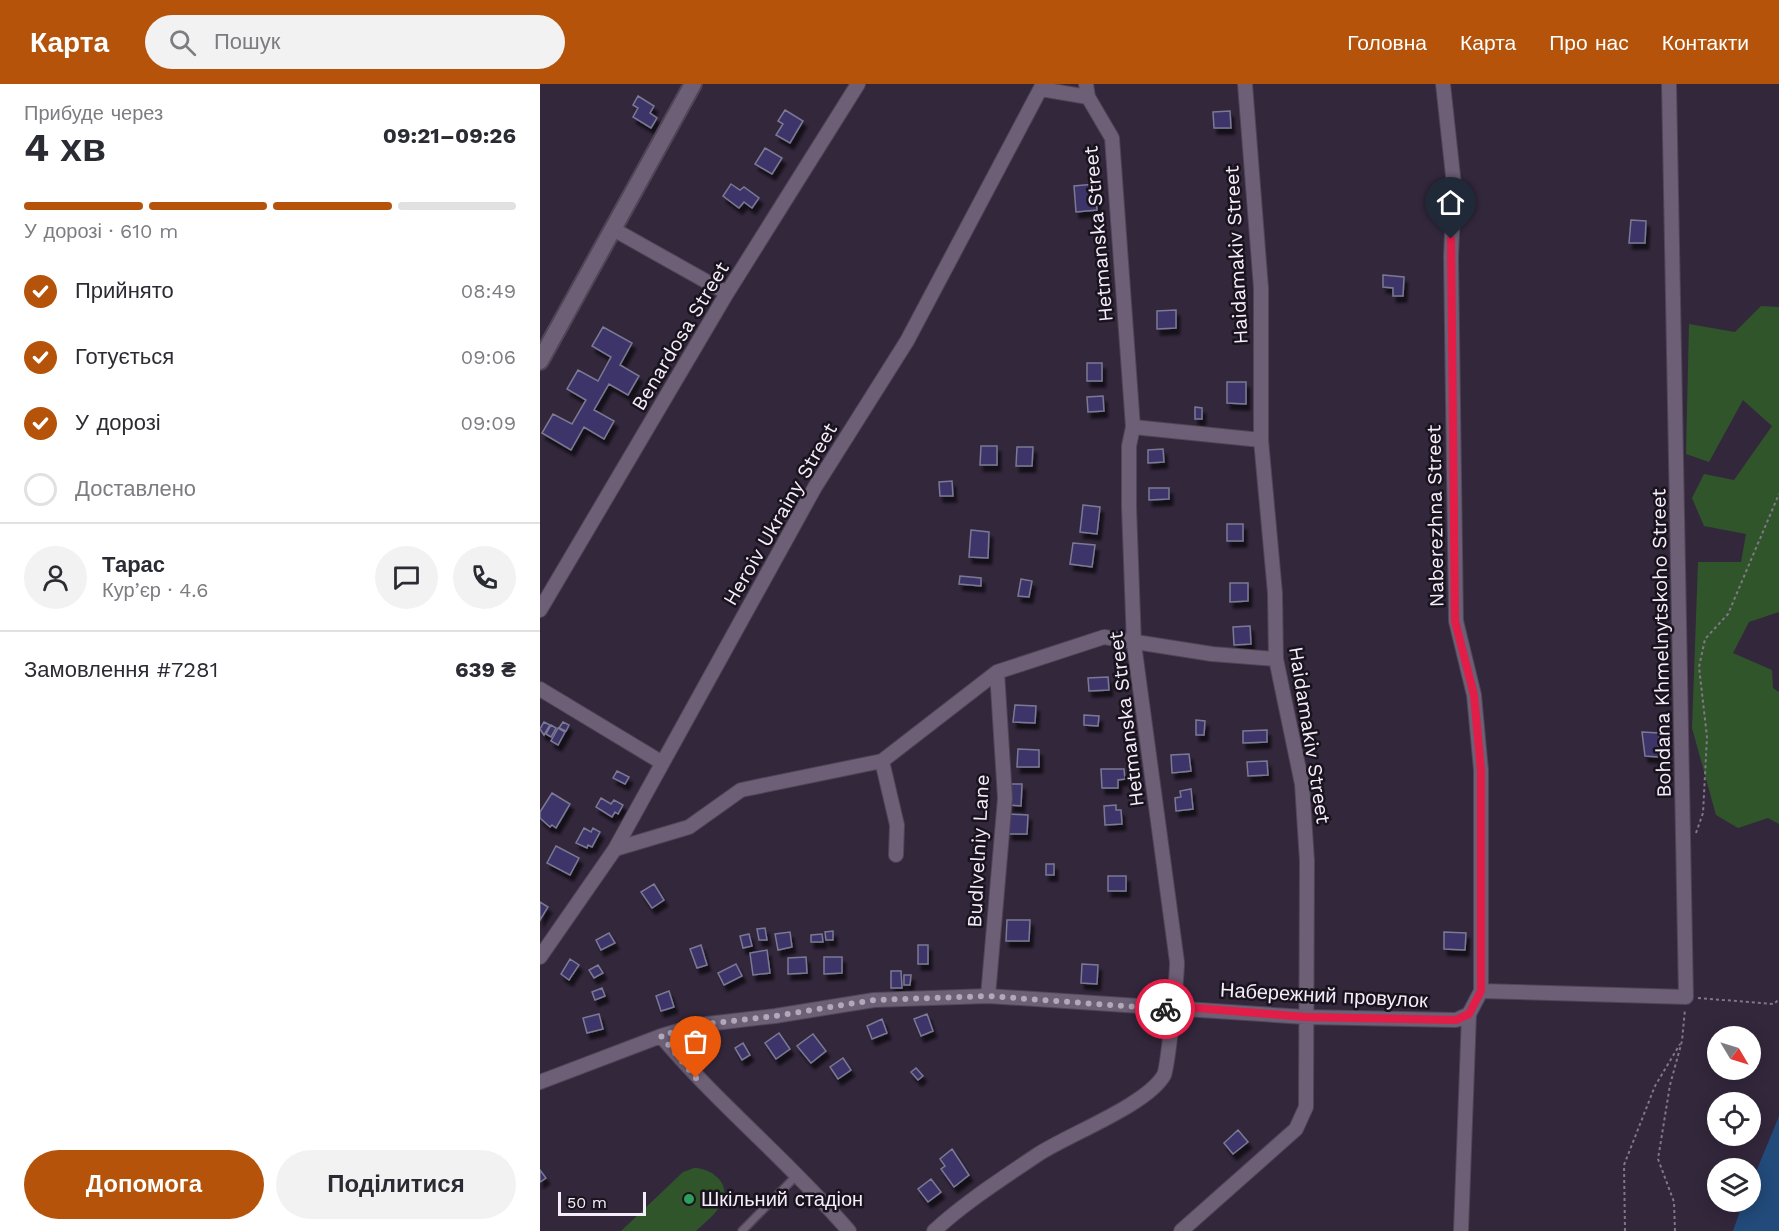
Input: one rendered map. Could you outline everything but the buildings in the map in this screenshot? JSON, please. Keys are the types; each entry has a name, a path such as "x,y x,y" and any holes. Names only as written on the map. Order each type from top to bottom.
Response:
{"street":[{"path":"540,361 693,84"},
{"name":"Benardosa Street","path":"540,610 727,293 858,84"},
{"name":"Haidamakiv Street","path":"1181,1231 1296,1129 1306,1107 1308,861 1302,784 1276,659 1275,593 1261,440 1261,288 1245,84"},
{"name":"Naberezhna Street","path":"1443,84 1454,185 1450,257 1455,621 1474,695 1481,770 1481,991 1469,1014 1461,1231"},
{"name":"Bohdana Khmelnytskoho Street","path":"1669,84 1686,997"},
{"path":"1042,86 1087,91"},
{"name":"Heroiv Ukrainy Street","path":"540,957 615,849 661,762 815,487 908,341 1042,86"},
{"name":"Hetmanska Street","path":"934,1231 1038,1154 1145,1095 1164,1074 1171,1009 1176,992 1177,962 1134,644 1129,497 1129,446 1133,427 1112,138 1087,91"},
{"path":"613,229 727,293"},
{"path":"1133,427 1261,440"},
{"path":"615,849 688,827 741,790 882,761 997,672 1104,637 1134,644 1212,654 1276,659"},
{"name":"BudIvelniy Lane","path":"988,996 1005,798 997,672"},
{"path":"540,689 661,762"},
{"path":"882,761 897,825 896,855"},
{"path":"1481,991 1686,997"},
{"name":"Набережний провулок","path":"540,1082 661,1036 698,1025 775,1016 874,1000 988,996 1171,1009 1184,1007 1305,1017 1456,1020 1469,1014"},
{"path":"661,1036 696,1078 797,1175 849,1231"}],"lane":[{"path":"742,1231 797,1175"}],"path":[{"path":"1696,834 1703,813 1707,748 1700,667 1705,639 1728,614 1779,494"},
{"path":"1674,1231 1674,1202 1658,1159 1670,1084 1682,1041 1686,997 1774,1004 1779,999"},
{"path":"1625,1231 1624,1164 1655,1086 1682,1041"}],"green space":[{"path":"1761,306 1779,307 1779,612 1749,622 1733,653 1772,670 1773,688 1779,692 1779,824 1768,818 1738,828 1716,815 1692,728 1698,562 1741,562 1746,534 1704,526 1692,498 1704,474 1734,480 1772,426 1743,400 1709,462 1686,454 1689,324 1735,332"},
{"name":"Шкільний стадіон","path":"694,1168 714,1175 723,1185 725,1192 718,1210 696,1231 621,1231 683,1172"}],"water":[{"path":"1779,1116 1779,1231 1733,1231 1740,1212 1761,1212 1761,1160"}],"way so far":[{"path":"696,1078 661,1036 698,1025 775,1016 874,1000 988,996 1165,1009"}],"place":[{"name":"Шкільний стадіон","path":"689,1199"}],"route":[{"path":"1165,1009 1184,1007 1305,1017 1456,1020 1469,1014 1473,1001 1481,991 1481,770 1474,695 1455,621 1451,239"}]}
